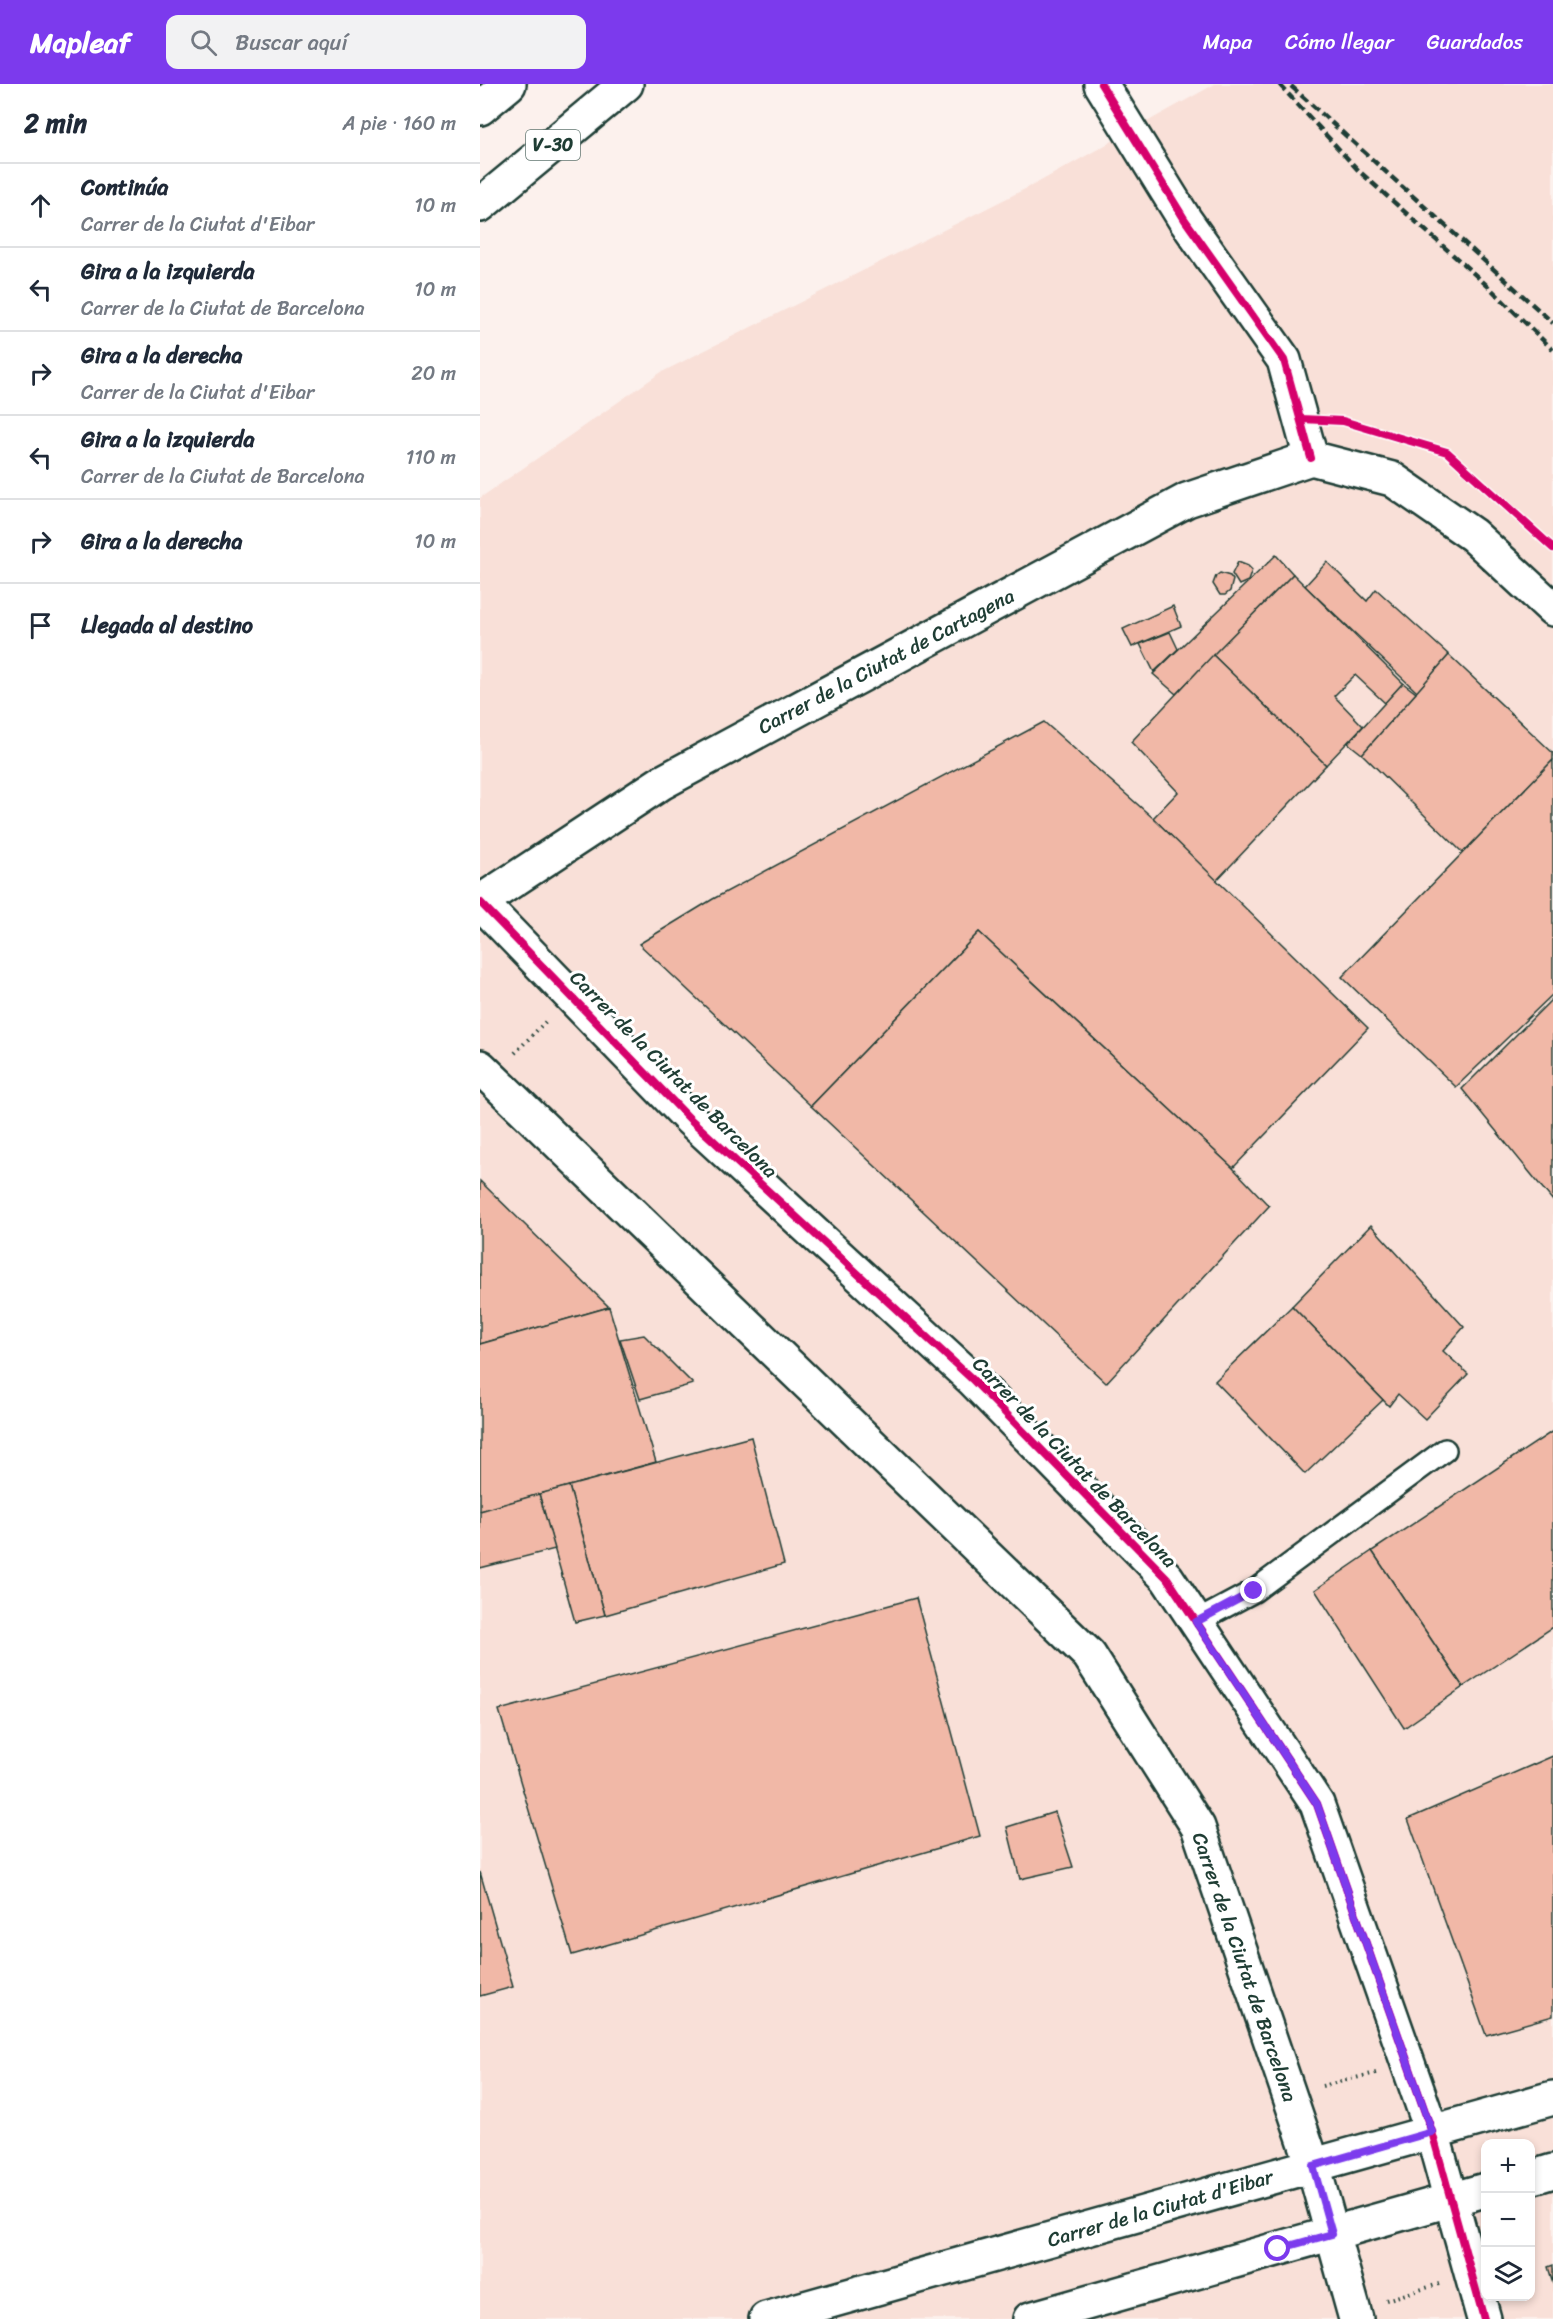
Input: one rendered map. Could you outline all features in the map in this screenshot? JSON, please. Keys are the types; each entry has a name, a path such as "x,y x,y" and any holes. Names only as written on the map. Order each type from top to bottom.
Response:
{"main road":[{"path":"480,108 509,84"},
{"name":"V-30","path":"480,205 626,84"},
{"path":"1101,84 1185,220 1284,360 1311,458 1392,479 1473,536 1553,609"},
{"name":"Carrer de la Ciutat de Cartagena","path":"480,902 661,783 1187,500 1311,458"},
{"name":"Carrer de la Ciutat de Barcelona","path":"480,902 689,1118 972,1379 1167,1578 1317,1804 1432,2132 1484,2319"},
{"name":"Carrer de la Ciutat de Barcelona","path":"486,1072 1089,1655 1198,1827 1313,2166 1355,2314"},
{"name":"Carrer de la Ciutat d'Eibar","path":"766,2319 1553,2098"},
{"path":"1535,2176 1553,2171"},
{"path":"1030,2319 1481,2191"}],"lane":[{"path":"1196,1622 1254,1591 1444,1450"}],"path":[{"path":"486,1072 571,996"},
{"path":"1289,2094 1409,2065"},
{"path":"1355,2314 1471,2274"}],"shaded area":[{"path":"1215,84 1553,84 1553,2319 480,2319 480,498 660,373 1037,183"}],"building":[{"path":"1276,555 1293,574 1176,694 1153,674"},
{"path":"1238,562 1252,570 1248,581 1239,585 1232,574"},
{"path":"1327,562 1367,601 1376,589 1449,655 1417,692 1305,586"},
{"path":"1220,573 1230,576 1233,580 1230,591 1225,595 1220,595 1213,584"},
{"path":"1293,574 1403,683 1385,703 1355,675 1334,696 1363,726 1326,765 1213,655"},
{"path":"1173,606 1181,626 1132,647 1123,629"},
{"path":"1170,632 1178,649 1154,672 1140,644"},
{"path":"1213,655 1326,765 1216,881 1153,818 1178,792 1131,742"},
{"path":"1449,655 1553,753 1553,760 1463,853 1362,754"},
{"path":"1403,683 1416,693 1362,754 1348,743"},
{"path":"1044,722 1153,818 1368,1028 1233,1168 979,932 811,1106 639,944 713,899"},
{"path":"1553,760 1553,994 1456,1087 1342,977"},
{"path":"979,932 1233,1168 1269,1206 1106,1383 811,1106"},
{"path":"1553,998 1553,1201 1462,1089"},
{"path":"480,1181 609,1307 480,1344"},
{"path":"1371,1225 1464,1327 1443,1351 1468,1374 1425,1419 1398,1394 1389,1406 1292,1306"},
{"path":"1292,1306 1383,1400 1305,1474 1215,1381"},
{"path":"609,1307 656,1462 480,1511 480,1344"},
{"path":"644,1335 693,1384 640,1399 620,1339"},
{"path":"1553,1431 1553,1627 1463,1687 1372,1551"},
{"path":"751,1437 784,1564 605,1615 569,1486"},
{"path":"569,1486 605,1615 575,1622 539,1494"},
{"path":"539,1494 555,1549 480,1568 480,1511"},
{"path":"1372,1551 1463,1687 1404,1728 1315,1590"},
{"path":"916,1598 980,1836 572,1955 499,1710"},
{"path":"1553,1756 1553,2016 1486,2035 1408,1819"},
{"path":"1055,1812 1073,1867 1020,1879 1007,1827"},
{"path":"480,1872 513,1987 480,1996"},
{"path":"1553,2265 1553,2283 1548,2267"}],"railway":[{"path":"1279,84 1359,171 1491,289 1553,350"},
{"path":"1291,86 1553,323"}],"cycle path":[{"path":"1101,84 1185,220 1284,360 1311,458"},
{"path":"1301,419 1343,421 1447,452 1553,548"},
{"path":"480,902 689,1118 972,1379 1167,1578 1317,1804 1432,2132 1484,2319"}],"route":[{"path":"1254,1591 1196,1622 1317,1804 1432,2132 1313,2166 1332,2234 1278,2249"}]}
